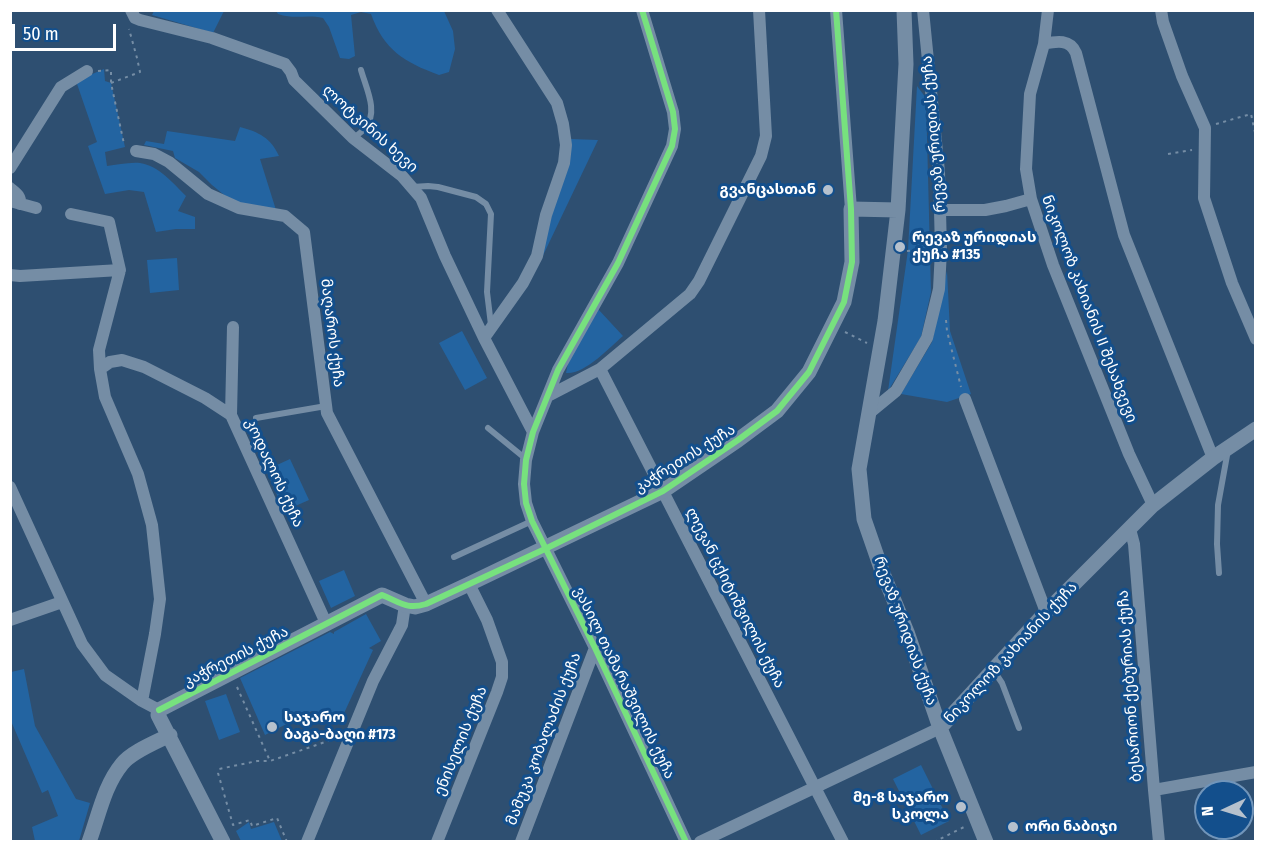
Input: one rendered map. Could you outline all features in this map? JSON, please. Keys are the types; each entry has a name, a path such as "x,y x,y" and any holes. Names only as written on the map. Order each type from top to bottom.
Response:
{"street":[{"name":"ლოტკინის ხევი","path":"131,10 135,18 212,38 285,64 294,80 353,138 402,176 421,198 445,256 484,338"},
{"path":"497,10 557,104 566,145 564,163 546,215 537,256 523,283 484,338 533,432"},
{"name":"ვასილ თამარაშვილის ქუჩა","path":"642,10 673,112 675,129 672,146 618,263 558,370 533,432 526,460 524,484 526,503 532,521 595,648 686,842"},
{"path":"548,396 600,369 690,294 699,281 761,156 766,136 759,10"},
{"name":"კაჭრეთის ქუჩა","path":"159,710 382,595 405,605 415,607 426,604 545,549 663,491 777,411 808,372 832,326 844,302 852,262 851,209 836,10"},
{"name":"რევაზ ურიდიას ქუჩა","path":"904,10 906,64 898,210 885,321 859,469 864,519 882,572 907,632 940,728 986,842"},
{"name":"რევაზ ურიდიას ქუჩა","path":"868,414 896,391 927,338 939,289 941,250 939,172 923,10"},
{"name":"ნიკოლოზ კახიანის II შესახვევი","path":"1048,10 1044,44 1030,94 1026,170 1030,199 1066,298 1129,454 1153,506"},
{"path":"1161,10 1182,76 1205,128 1204,198 1232,283 1256,339"},
{"path":"1044,44 1055,41 1067,42 1073,46 1076,53 1124,235 1213,458"},
{"path":"10,168 61,87 87,71"},
{"name":"მაღაროს ქუჩა","path":"136,151 154,154 169,162 208,194 239,208 285,216 304,232 327,413 426,604"},
{"path":"10,188 19,196 20,199 15,202"},
{"path":"941,210 985,210 1030,199"},
{"path":"15,202 36,208"},
{"path":"851,209 898,210"},
{"path":"71,214 109,222 120,270 99,350 105,397 138,474 152,525 160,599 142,701"},
{"path":"10,275 120,270"},
{"name":"კოდალოს ქუჩა","path":"233,327 231,415 326,624"},
{"path":"100,369 110,362 122,360 144,367 205,398 231,415"},
{"name":"ლევან ცქიტიშვილის ქუჩა","path":"600,369 843,842"},
{"path":"965,399 1046,612"},
{"name":"ნიკოლოზ კახიანის ქუჩა","path":"700,842 940,728 1046,612 1153,506 1229,446 1256,429"},
{"path":"10,487 82,644 105,675 159,710 158,716 170,735 223,842"},
{"name":"ბესარიონ ქებურიას ქუჩა","path":"1130,529 1134,544 1159,842"},
{"name":"ენისელის ქუჩა","path":"437,842 502,677 502,662 487,620 469,584"},
{"path":"10,620 62,602"},
{"path":"307,842 373,681 402,625 405,605"},
{"name":"მამუკა კობალაძის ქუჩა","path":"521,842 595,648"},
{"path":"91,840 105,792 122,763 143,748 170,735"},
{"path":"1154,790 1256,772"}],"lane":[{"path":"353,138 366,127 372,116 361,70"},
{"path":"412,187 438,187 477,197 486,204 491,214 487,292 492,327"},
{"path":"256,418 326,406"},
{"path":"488,428 526,460"},
{"path":"1219,573 1216,544 1218,505 1229,446"},
{"path":"454,557 532,521"},
{"path":"994,670 1002,683 1019,728"}],"path":[{"path":"111,83 140,72 128,26"},
{"path":"87,71 111,70 111,83 125,147 136,151"},
{"path":"1205,128 1251,114 1256,137"},
{"path":"1168,154 1204,148"},
{"path":"908,250 941,250"},
{"path":"946,319 965,399"},
{"path":"832,326 872,345"},
{"path":"231,673 270,761"},
{"path":"287,842 277,819 252,826 250,820 233,825 218,773 219,769 257,761 270,761 331,740 346,746"},
{"path":"934,842 966,825"}],"shaded area":[{"path":"154,11 224,11 213,33 152,15"},
{"path":"276,11 444,11 453,31 455,49 449,72 439,75 415,65 397,53 382,37 371,14 361,12 351,15 355,56 349,59 340,58 329,27 323,18 284,16"},
{"path":"104,69 105,81 111,83 125,147 105,152 107,166 140,163 159,171 186,196 178,211 195,217 195,229 156,232 144,192 129,190 105,194 88,146 97,142 76,81"},
{"path":"917,86 926,98 931,292 921,337 888,391 908,250"},
{"path":"240,127 264,137 279,156 260,159 276,210 249,206 229,199 199,172 175,158 173,151 144,145 146,141 164,144 167,131 235,141"},
{"path":"571,139 598,140 538,266"},
{"path":"177,258 179,290 150,293 147,260"},
{"path":"947,271 950,331 971,394 947,402 901,394 932,342"},
{"path":"598,309 623,336 604,354 581,370 566,373 568,363"},
{"path":"462,331 487,378 465,390 439,343"},
{"path":"290,459 309,500 284,511 266,470"},
{"path":"344,570 355,596 331,608 319,581"},
{"path":"366,614 381,641 369,648 373,650 340,722 312,711 265,735 240,678 330,632 334,634"},
{"path":"24,669 35,726 76,799 90,803 79,841 35,841 32,827 58,816 48,790 42,793 11,721 11,672"},
{"path":"226,694 240,732 219,740 205,701"},
{"path":"921,765 949,821 921,835 893,779"},
{"path":"249,822 251,829 274,822 282,841 241,841 236,831"}],"cycle path":[{"path":"642,10 673,112 675,129 672,146 618,263 558,370 533,432 526,460 524,484 526,503 532,521 595,648 686,842"},
{"path":"159,710 382,595 408,606 419,606 545,549 663,491 777,411 809,372 844,302 852,262 851,209 836,10"}],"place":[{"name":"გვანცასთან","path":"828,190"},
{"name":"რევაზ ურიდიას ქუჩა #135","path":"900,247"},
{"name":"საჯარო ბაგა-ბაღი #173","path":"272,727"},
{"name":"მე-8 საჯარო სკოლა","path":"961,807"},
{"name":"ორი ნაბიჯი","path":"1013,827"}]}
